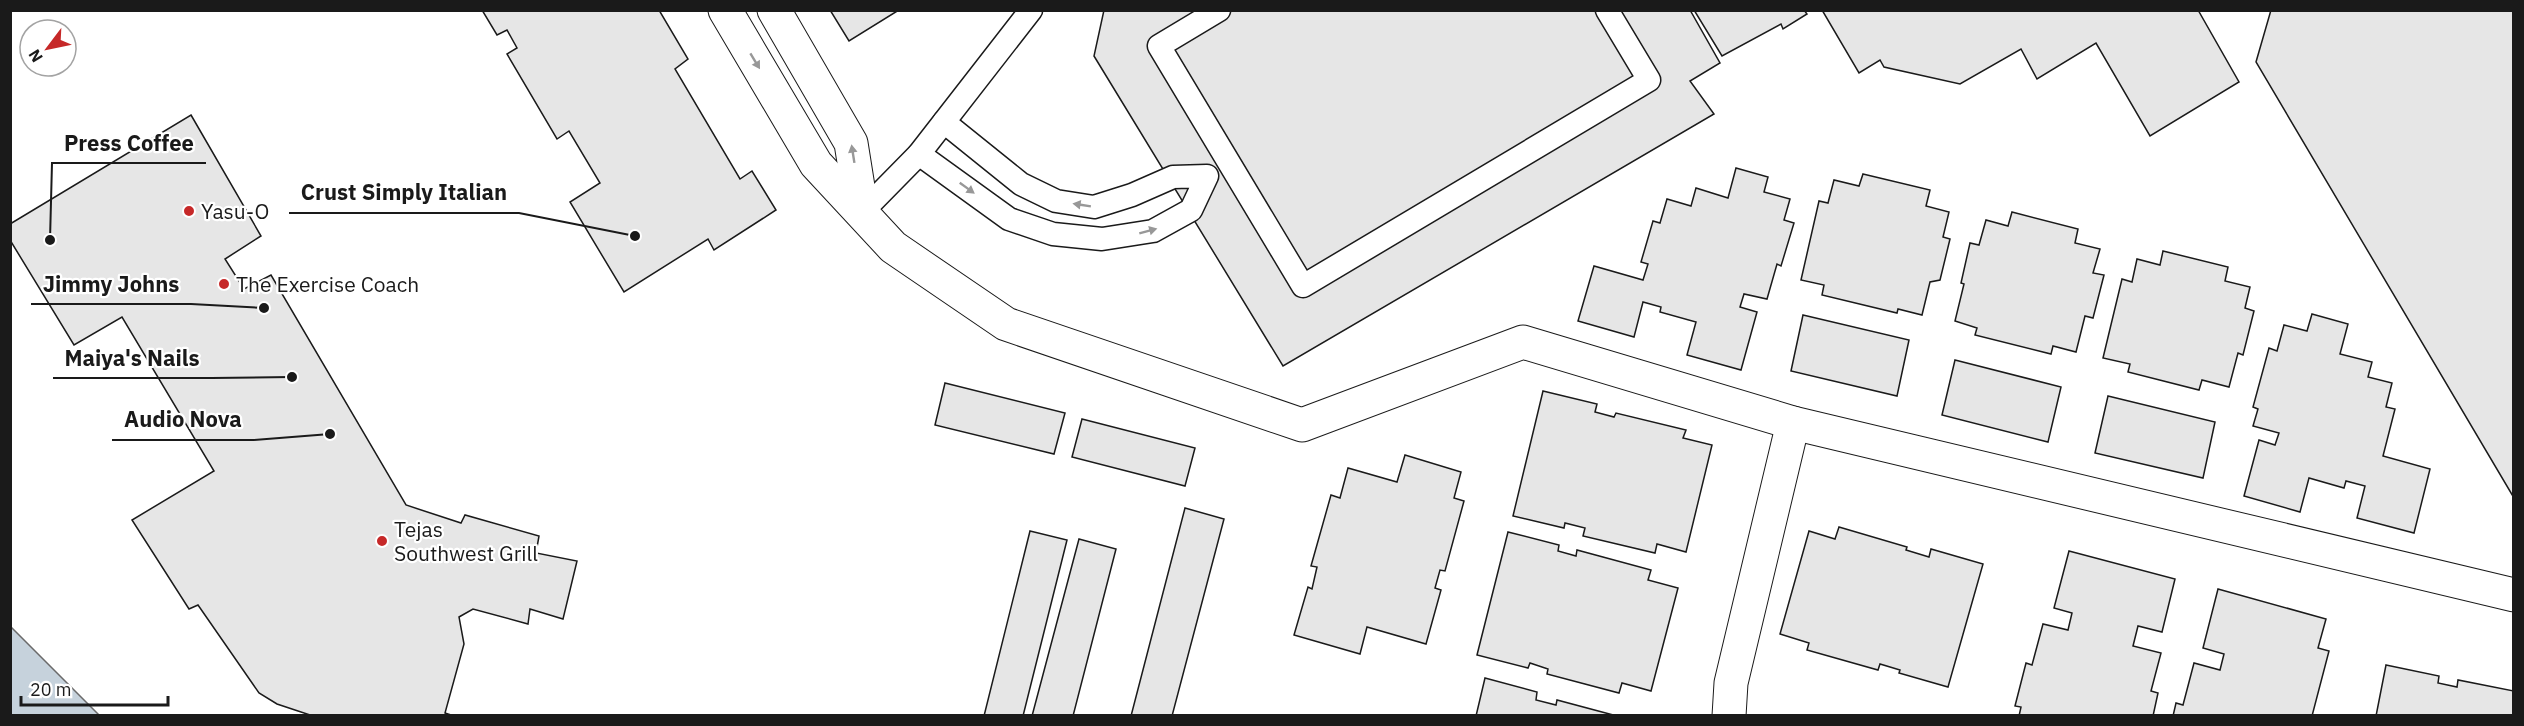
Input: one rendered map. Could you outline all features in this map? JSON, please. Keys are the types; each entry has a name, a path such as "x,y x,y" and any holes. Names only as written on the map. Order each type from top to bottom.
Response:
{"street":[{"path":"724,10 816,164 893,247 1006,324 1302,425 1523,342 1793,423 2514,595"},
{"path":"774,10 851,143 862,212"},
{"path":"1729,716 1731,683 1793,423"}],"lane":[{"path":"862,212 919,154 1031,10"},
{"path":"1219,10 1159,46 1303,286 1649,80 1607,10"},
{"path":"944,122 1020,184 1056,201 1094,207 1132,195 1173,177 1207,176 1229,162"},
{"path":"919,154 1009,219 1053,234 1102,239 1153,231 1191,210 1207,176"}],"shaded area":[{"path":"11,627 99,715 11,715"}],"building":[{"path":"482,10 659,10 688,59 675,69 740,179 752,171 776,210 714,250 708,239 624,292 570,202 600,183 569,131 557,139 507,54 517,48 507,30 497,35"},
{"path":"830,10 899,10 849,41"},
{"path":"1104,10 1690,10 1720,63 1690,81 1714,114 1283,366 1094,56"},
{"path":"1694,10 1804,10 1807,14 1783,29 1781,24 1722,56"},
{"path":"1822,10 2198,10 2239,82 2150,136 2096,43 2037,79 2021,49 1960,84 1884,67 1880,60 1859,73"},
{"path":"2271,10 2514,10 2514,498 2256,62"},
{"path":"191,115 261,236 225,259 244,289 271,275 406,505 461,523 465,515 539,536 536,553 577,561 563,619 530,609 528,624 473,609 459,617 464,644 445,713 454,716 313,716 277,704 259,693 198,605 189,609 132,520 214,471 122,317 74,345 10,240 10,224"},
{"path":"1736,168 1768,177 1764,192 1790,199 1784,220 1794,223 1781,266 1777,264 1767,299 1744,294 1740,307 1757,312 1741,370 1687,355 1696,322 1660,312 1661,307 1643,302 1634,337 1578,321 1594,266 1643,280 1648,264 1641,262 1653,221 1660,223 1667,199 1691,206 1696,188 1728,198"},
{"path":"1863,174 1930,190 1926,206 1949,212 1943,237 1950,239 1940,280 1930,282 1922,315 1898,309 1897,313 1822,295 1824,285 1801,280 1819,201 1828,203 1834,180 1859,186"},
{"path":"2012,212 2078,229 2075,243 2100,249 2093,273 2104,275 2093,318 2085,316 2076,352 2053,346 2051,354 1975,335 1977,328 1955,321 1964,284 1961,283 1970,243 1979,245 1986,220 2008,226"},
{"path":"2163,251 2228,267 2225,281 2250,287 2245,308 2254,311 2243,355 2238,353 2229,387 2202,380 2199,390 2128,372 2130,364 2103,358 2122,279 2132,282 2137,259 2160,265"},
{"path":"2312,314 2348,324 2340,354 2372,362 2368,377 2392,383 2386,407 2395,409 2383,456 2430,469 2414,533 2357,518 2365,486 2346,481 2344,488 2309,478 2300,512 2244,496 2259,440 2275,445 2279,433 2253,426 2258,409 2253,407 2269,348 2277,351 2284,325 2307,331"},
{"path":"1803,315 1909,340 1897,396 1791,371"},
{"path":"1955,360 2061,387 2048,442 1942,415"},
{"path":"945,383 1065,413 1054,454 935,425"},
{"path":"1543,391 1597,404 1595,412 1614,417 1616,413 1686,430 1683,438 1712,445 1686,552 1657,544 1655,553 1583,536 1585,528 1565,523 1564,528 1513,516"},
{"path":"2108,396 2215,422 2203,478 2095,453"},
{"path":"1082,419 1195,448 1185,486 1072,457"},
{"path":"1405,455 1461,472 1454,498 1464,501 1445,571 1440,570 1435,588 1441,590 1426,644 1367,627 1360,654 1294,635 1308,587 1312,589 1317,567 1311,566 1331,495 1340,498 1348,468 1397,482"},
{"path":"1185,508 1224,519 1172,716 1131,716"},
{"path":"1839,527 1907,547 1906,550 1929,557 1931,549 1983,564 1948,687 1899,673 1900,670 1880,664 1878,670 1807,650 1809,643 1780,634 1809,531 1835,539"},
{"path":"1030,531 1067,540 1023,716 984,716"},
{"path":"1508,532 1559,545 1558,551 1576,556 1577,550 1651,570 1648,580 1678,588 1651,691 1622,683 1619,693 1547,674 1548,669 1530,663 1528,668 1477,655"},
{"path":"1079,539 1116,549 1073,716 1032,716"},
{"path":"2069,551 2175,579 2162,632 2138,626 2133,646 2161,653 2151,691 2158,693 2153,716 2019,716 2021,707 2015,706 2026,663 2032,665 2043,624 2068,630 2072,613 2054,608"},
{"path":"2218,589 2326,619 2318,648 2329,651 2312,716 2173,716 2176,703 2183,705 2194,663 2220,670 2224,654 2203,648"},
{"path":"2386,665 2439,676 2438,683 2457,687 2458,680 2514,691 2514,716 2376,716"},
{"path":"1485,678 1537,692 1536,700 1556,705 1557,700 1617,716 1476,716"}],"place":[{"name":"Yasu-O","path":"189,211"},
{"name":"Crust Simply Italian","path":"635,236"},
{"name":"Press Coffee","path":"50,240"},
{"name":"The Exercise Coach","path":"224,284"},
{"name":"Jimmy Johns","path":"264,308"},
{"name":"Maiya's Nails","path":"292,377"},
{"name":"Audio Nova","path":"330,434"},
{"name":"Tejas Southwest Grill","path":"382,541"}]}
